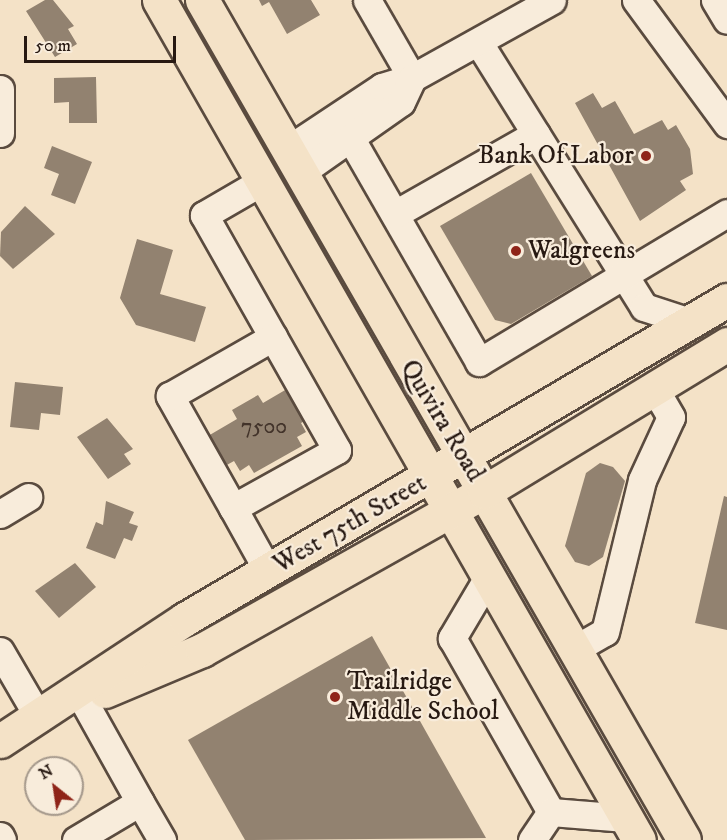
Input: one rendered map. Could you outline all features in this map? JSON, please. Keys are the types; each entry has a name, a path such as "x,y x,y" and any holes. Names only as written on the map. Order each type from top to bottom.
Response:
{"main road":[{"name":"Quivira Road","path":"159,0 448,512 632,829"},
{"name":"Quivira Road","path":"202,0 684,840"},
{"path":"261,182 294,162"},
{"name":"West 75th Street","path":"0,741 39,718 185,619 429,478 727,300"},
{"name":"West 75th Street","path":"39,718 202,650 484,492 727,344"}],"street":[{"path":"368,0 412,78"},
{"path":"294,162 382,87 412,78 479,43 552,0"},
{"path":"636,0 726,129"},
{"path":"715,0 727,20"},
{"path":"479,43 644,307 690,322"},
{"path":"294,162 351,139 401,102 412,78"},
{"path":"0,89 0,133"},
{"path":"395,214 536,134"},
{"path":"351,139 479,362 727,213"},
{"path":"233,508 337,450 204,214 261,182"},
{"path":"268,571 170,396 273,337"},
{"path":"575,649 605,632 642,480 671,417 656,389"},
{"path":"0,514 28,497"},
{"path":"487,579 452,638 551,812 632,829"},
{"path":"0,651 39,718"},
{"path":"83,700 162,840"},
{"path":"76,840 140,802"},
{"path":"532,840 551,812"},
{"path":"0,836 2,840"}],"building":[{"path":"45,0 53,0 74,26 68,29 77,44 55,57 26,11"},
{"path":"259,0 311,0 320,15 287,34 269,2 262,6"},
{"path":"96,77 97,123 69,123 69,102 54,103 54,78"},
{"name":"Bank Of Labor","path":"593,93 602,108 615,101 634,134 662,120 668,130 676,125 690,149 693,174 680,181 686,190 640,221 575,103"},
{"path":"52,146 92,162 75,204 51,195 59,174 44,168"},
{"name":"Walgreens","path":"531,173 592,276 511,324 495,320 440,226"},
{"path":"25,206 55,234 13,269 0,256 1,232"},
{"path":"137,239 173,250 160,294 206,307 195,342 136,325 120,298"},
{"path":"15,382 63,387 60,415 41,413 39,430 10,427"},
{"path":"292,386 310,418 301,423 306,432 297,437 302,446 254,473 249,465 240,471 234,461 225,466 208,436 237,419 232,410 258,395 263,403"},
{"path":"107,418 133,449 124,454 131,464 108,479 77,437"},
{"path":"600,463 613,467 625,481 603,557 589,566 575,562 565,546 586,473"},
{"path":"724,496 727,497 727,630 695,623"},
{"path":"106,501 134,512 129,523 138,526 132,541 124,538 115,559 86,548 96,522 103,525"},
{"path":"75,563 96,587 59,618 35,591"},
{"path":"372,636 486,838 245,840 188,740"}],"place":[{"name":"Bank Of Labor","path":"646,156"},
{"name":"Walgreens","path":"516,251"},
{"name":"Trailridge Middle School","path":"335,697"}]}
